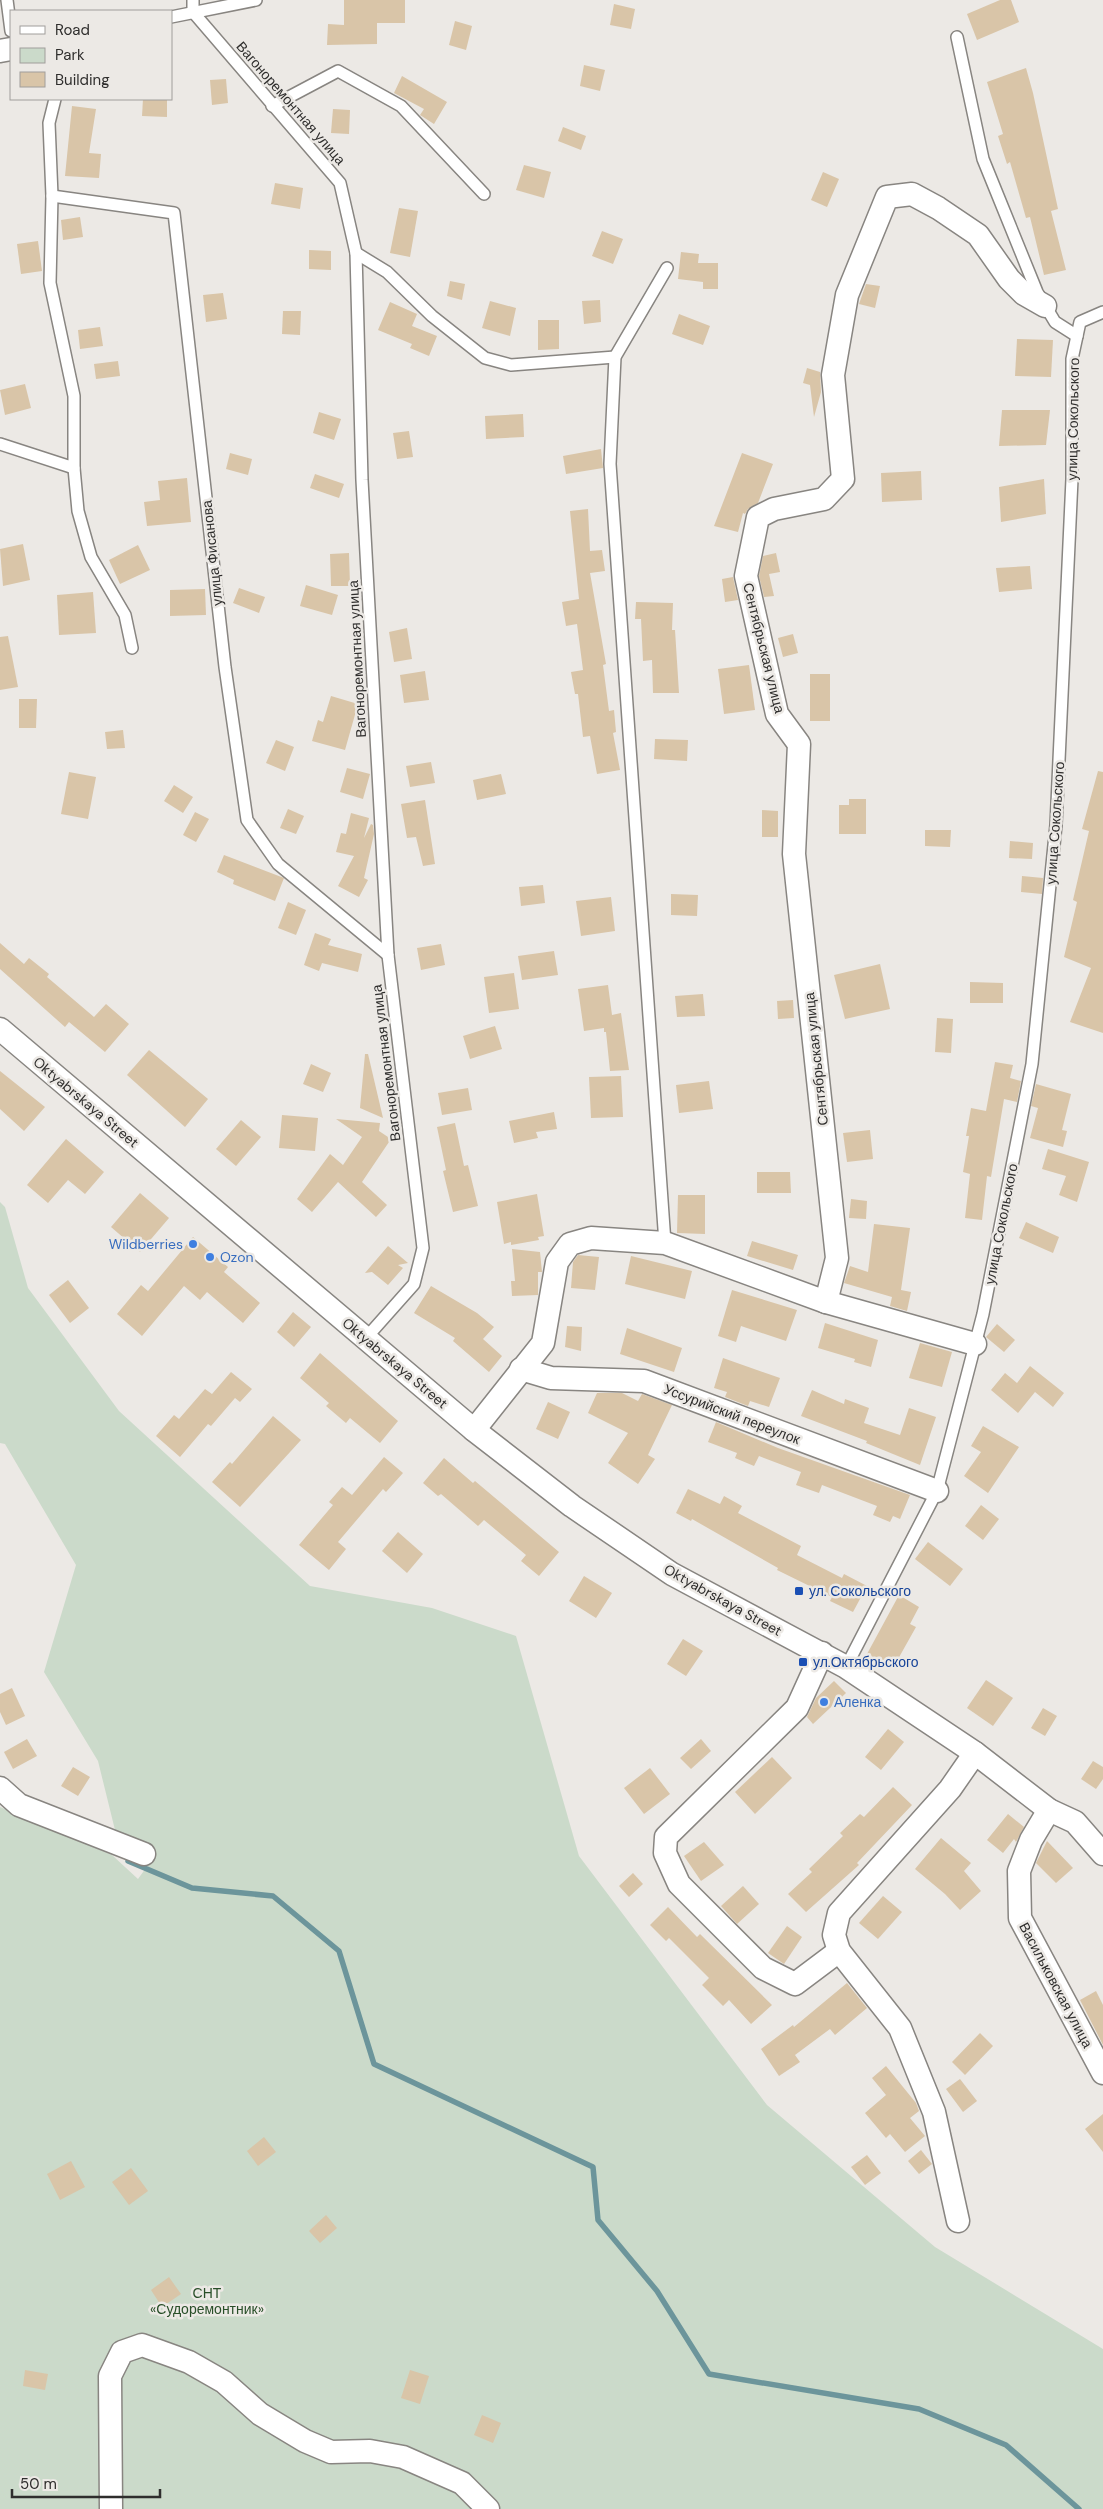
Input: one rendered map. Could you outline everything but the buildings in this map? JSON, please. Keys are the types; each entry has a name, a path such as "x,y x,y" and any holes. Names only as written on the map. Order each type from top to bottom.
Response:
{"street":[{"name":"Сентябрьская улица","path":"826,1302 837,1258 794,854 799,744 777,714 746,576 758,517 774,509 824,499 843,479 833,374 847,295 887,197 912,194 938,208 978,235 1008,278 1024,294 1045,306"},
{"name":"Oktyabrskaya Street","path":"0,1029 474,1430 572,1506 672,1574 846,1667 975,1753 1049,1810 1076,1822 1103,1854"},
{"path":"474,1430 543,1343 557,1262 570,1244 590,1238 665,1243 826,1302 975,1344"},
{"name":"Уссурийский переулок","path":"521,1369 551,1378 644,1381 937,1491"},
{"path":"822,1653 797,1708 666,1838 665,1853 679,1884 763,1968 795,1984 839,1951"},
{"path":"958,2221 934,2112 900,2028 839,1951 834,1934 839,1913 950,1789 975,1753"},
{"path":"0,1788 19,1805 144,1854"},
{"name":"Васильковская улица","path":"1049,1810 1031,1840 1019,1871 1020,1918 1103,2073"},
{"path":"111,2509 110,2376 122,2352 142,2345 189,2362 224,2382 260,2414 305,2441 331,2452 370,2451 403,2458 462,2483 488,2509"}],"lane":[{"path":"7,0 10,23"},
{"path":"193,0 193,12"},
{"path":"172,17 256,0"},
{"name":"Вагоноремонтная улица","path":"193,12 340,183 356,253 362,480 388,955 423,1248 414,1284 366,1338"},
{"path":"957,37 983,159 1036,292 1055,322 1077,336"},
{"path":"272,106 338,71 401,106 484,194"},
{"path":"55,100 49,123 52,196 50,283 74,396 74,468 78,511 91,557 125,615 132,648"},
{"name":"улица Фисанова","path":"52,196 174,213 225,666 247,820 278,864 388,955"},
{"path":"356,253 387,272 432,316 485,358 511,365 615,357"},
{"path":"665,1243 610,464 615,357 667,268"},
{"name":"улица Сокольского","path":"846,1667 937,1491 975,1344 1032,1064 1056,825 1072,478 1072,359 1080,322 1103,312"},
{"path":"0,444 74,468"}],"green space":[{"name":"СНТ «Судоремонтник»","path":"0,1202 5,1207 28,1288 119,1411 310,1586 432,1608 516,1636 579,1856 767,2105 935,2247 1103,2349 1103,2509 0,2509 0,1807 112,1855 138,1879 156,1854 115,1830 98,1761 44,1672 76,1565 5,1444 0,1443"}],"waterway":[{"path":"128,1861 192,1888 273,1896 339,1951 374,2064 593,2167 598,2220 657,2291 709,2374 919,2409 1006,2445 1079,2509"}],"place":[{"name":"Wildberries","path":"193,1244"},
{"name":"Ozon","path":"210,1257"},
{"name":"ул. Сокольского","path":"799,1591"},
{"name":"ул.Октябрьского","path":"803,1662"},
{"name":"Аленка","path":"824,1702"}]}
